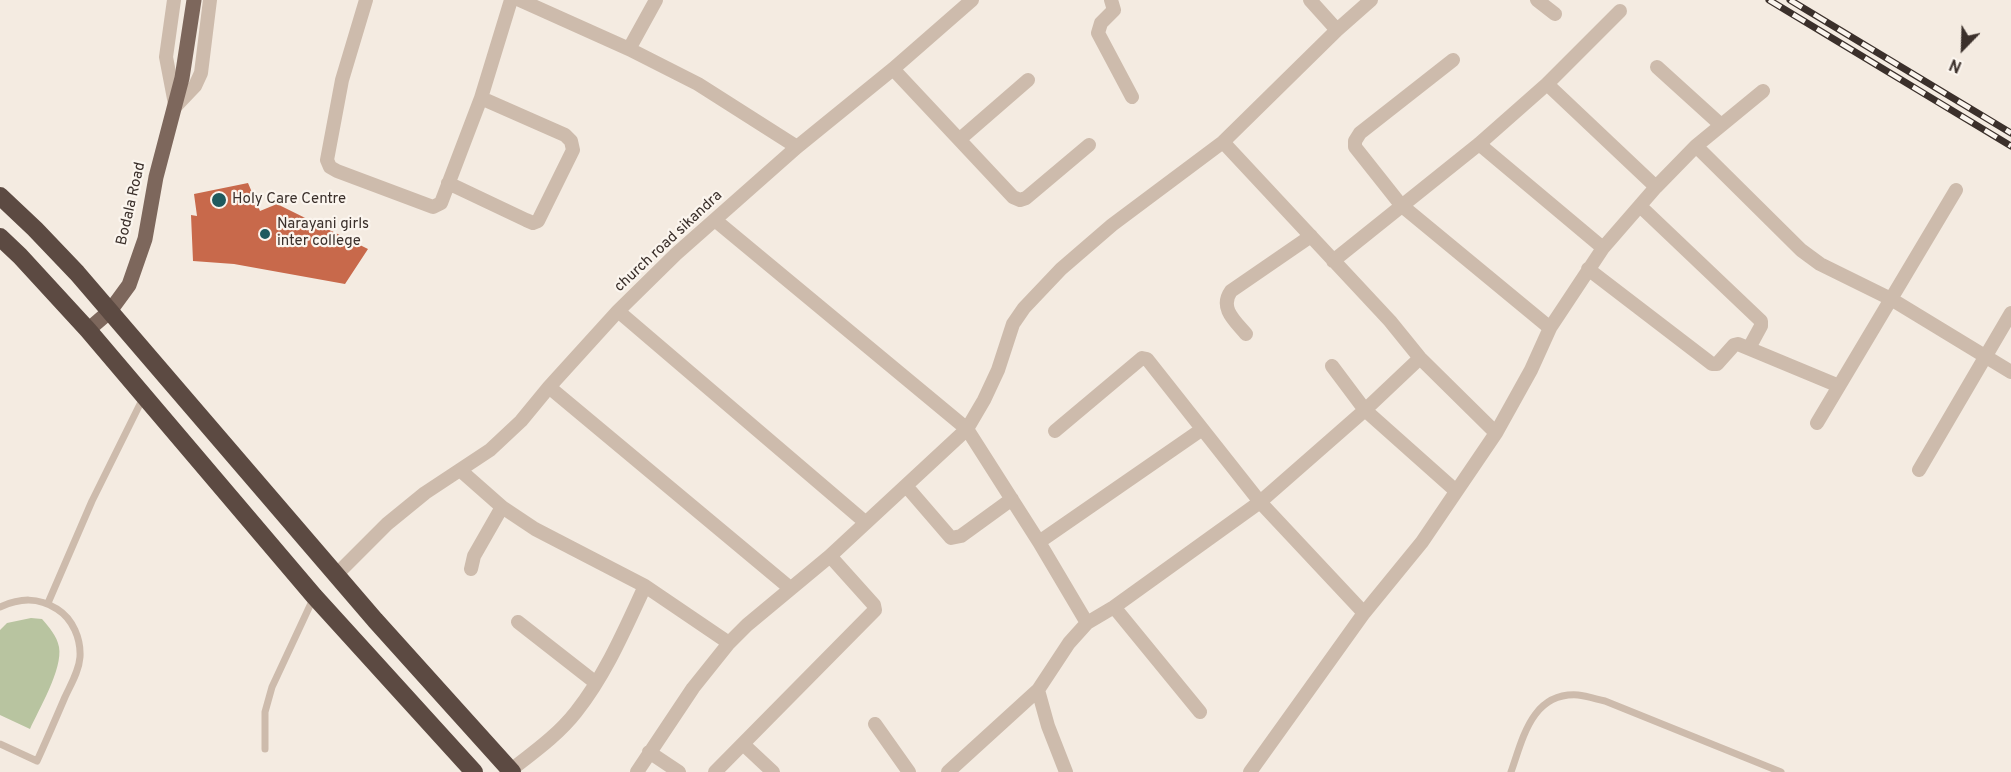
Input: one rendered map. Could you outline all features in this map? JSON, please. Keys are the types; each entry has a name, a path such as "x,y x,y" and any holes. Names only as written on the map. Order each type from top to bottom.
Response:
{"highway":[{"path":"0,196 77,273 336,575 512,771"},
{"path":"0,237 88,330 314,596 474,772"}],"main road":[{"name":"Bodala Road","path":"88,330 110,311 129,285 145,239 156,177 182,78 194,0"}],"street":[{"path":"174,0 166,57 175,107"},
{"path":"175,107 195,86 201,73 210,0"},
{"path":"366,0 342,80 327,160 330,167 337,171 433,207 441,203 480,98 511,0"},
{"path":"520,0 629,49 698,84 797,147"},
{"path":"629,49 656,0"},
{"name":"church road sikandra","path":"336,575 387,524 424,493 490,450 521,422 549,387 618,311 676,254 797,147 893,69 972,0"},
{"path":"1111,0 1113,10 1101,23 1098,33 1132,97"},
{"path":"1310,0 1337,30"},
{"path":"637,772 693,688 729,643 907,487 967,429 998,370 1013,324 1024,308 1061,268 1112,225 1223,142 1337,30 1371,0"},
{"path":"1537,0 1555,14"},
{"path":"1334,261 1479,144 1547,84 1620,11"},
{"path":"1453,60 1360,133 1355,141 1355,147 1401,205 1550,327"},
{"path":"1657,67 1721,125"},
{"path":"893,69 1012,197 1020,200 1026,198 1089,145"},
{"path":"960,139 1028,80"},
{"path":"1547,84 1656,187"},
{"path":"1250,772 1364,613 1422,542 1496,433 1531,370 1550,327 1603,248 1656,187 1696,146 1763,91"},
{"path":"448,183 533,223 538,221 573,150 572,141 565,135 480,98"},
{"path":"1223,142 1390,321 1420,358 1496,433"},
{"path":"1479,144 1603,248"},
{"path":"1696,146 1801,250 1820,264 1891,299 2011,372"},
{"path":"1817,423 1956,190"},
{"path":"1640,206 1761,321 1761,326 1749,348"},
{"path":"715,220 967,429 1087,623"},
{"path":"1246,334 1225,305 1226,298 1231,291 1311,236"},
{"path":"1588,269 1712,364 1717,364 1736,344 1839,387"},
{"path":"618,311 865,522"},
{"path":"1919,470 2011,313"},
{"path":"1055,431 1142,358 1147,360 1260,501 1364,613"},
{"path":"948,772 1038,690 1069,643 1087,623 1114,607 1260,501 1365,410 1420,358"},
{"path":"1332,366 1365,410 1456,491"},
{"path":"549,387 790,588"},
{"path":"1039,542 1202,430"},
{"path":"460,470 502,507 535,529 668,599 729,643"},
{"path":"907,487 951,538 961,536 1012,500"},
{"path":"471,569 474,556 502,507"},
{"path":"715,772 876,610 830,556"},
{"path":"512,771 551,739 576,712 596,683 645,586"},
{"path":"1114,607 1200,712"},
{"path":"518,622 596,683"},
{"path":"1038,690 1048,726 1066,772"},
{"path":"874,724 909,772"},
{"path":"743,744 773,772"},
{"path":"649,752 679,772"}],"lane":[{"path":"48,603 92,501 144,396"},
{"path":"265,749 265,712 272,687 314,596"},
{"path":"0,607 14,601 31,599 48,603 62,613 73,626 79,642 80,658 38,761 0,744"},
{"path":"1511,772 1527,728 1539,708 1553,698 1577,695 1605,701 1781,772"}],"green space":[{"path":"31,618 42,619 50,628 58,643 59,656 54,677 30,729 0,715 0,630 7,623"}],"building":[{"name":"Narayani girls inter college","path":"248,183 260,211 277,204 368,249 345,284 234,264 193,261 191,215 197,216 194,194"}],"railway":[{"path":"1769,0 2011,146"},
{"path":"1790,0 2011,133"}],"place":[{"name":"Holy Care Centre","path":"219,200"},
{"name":"Narayani girls inter college","path":"265,234"}]}
